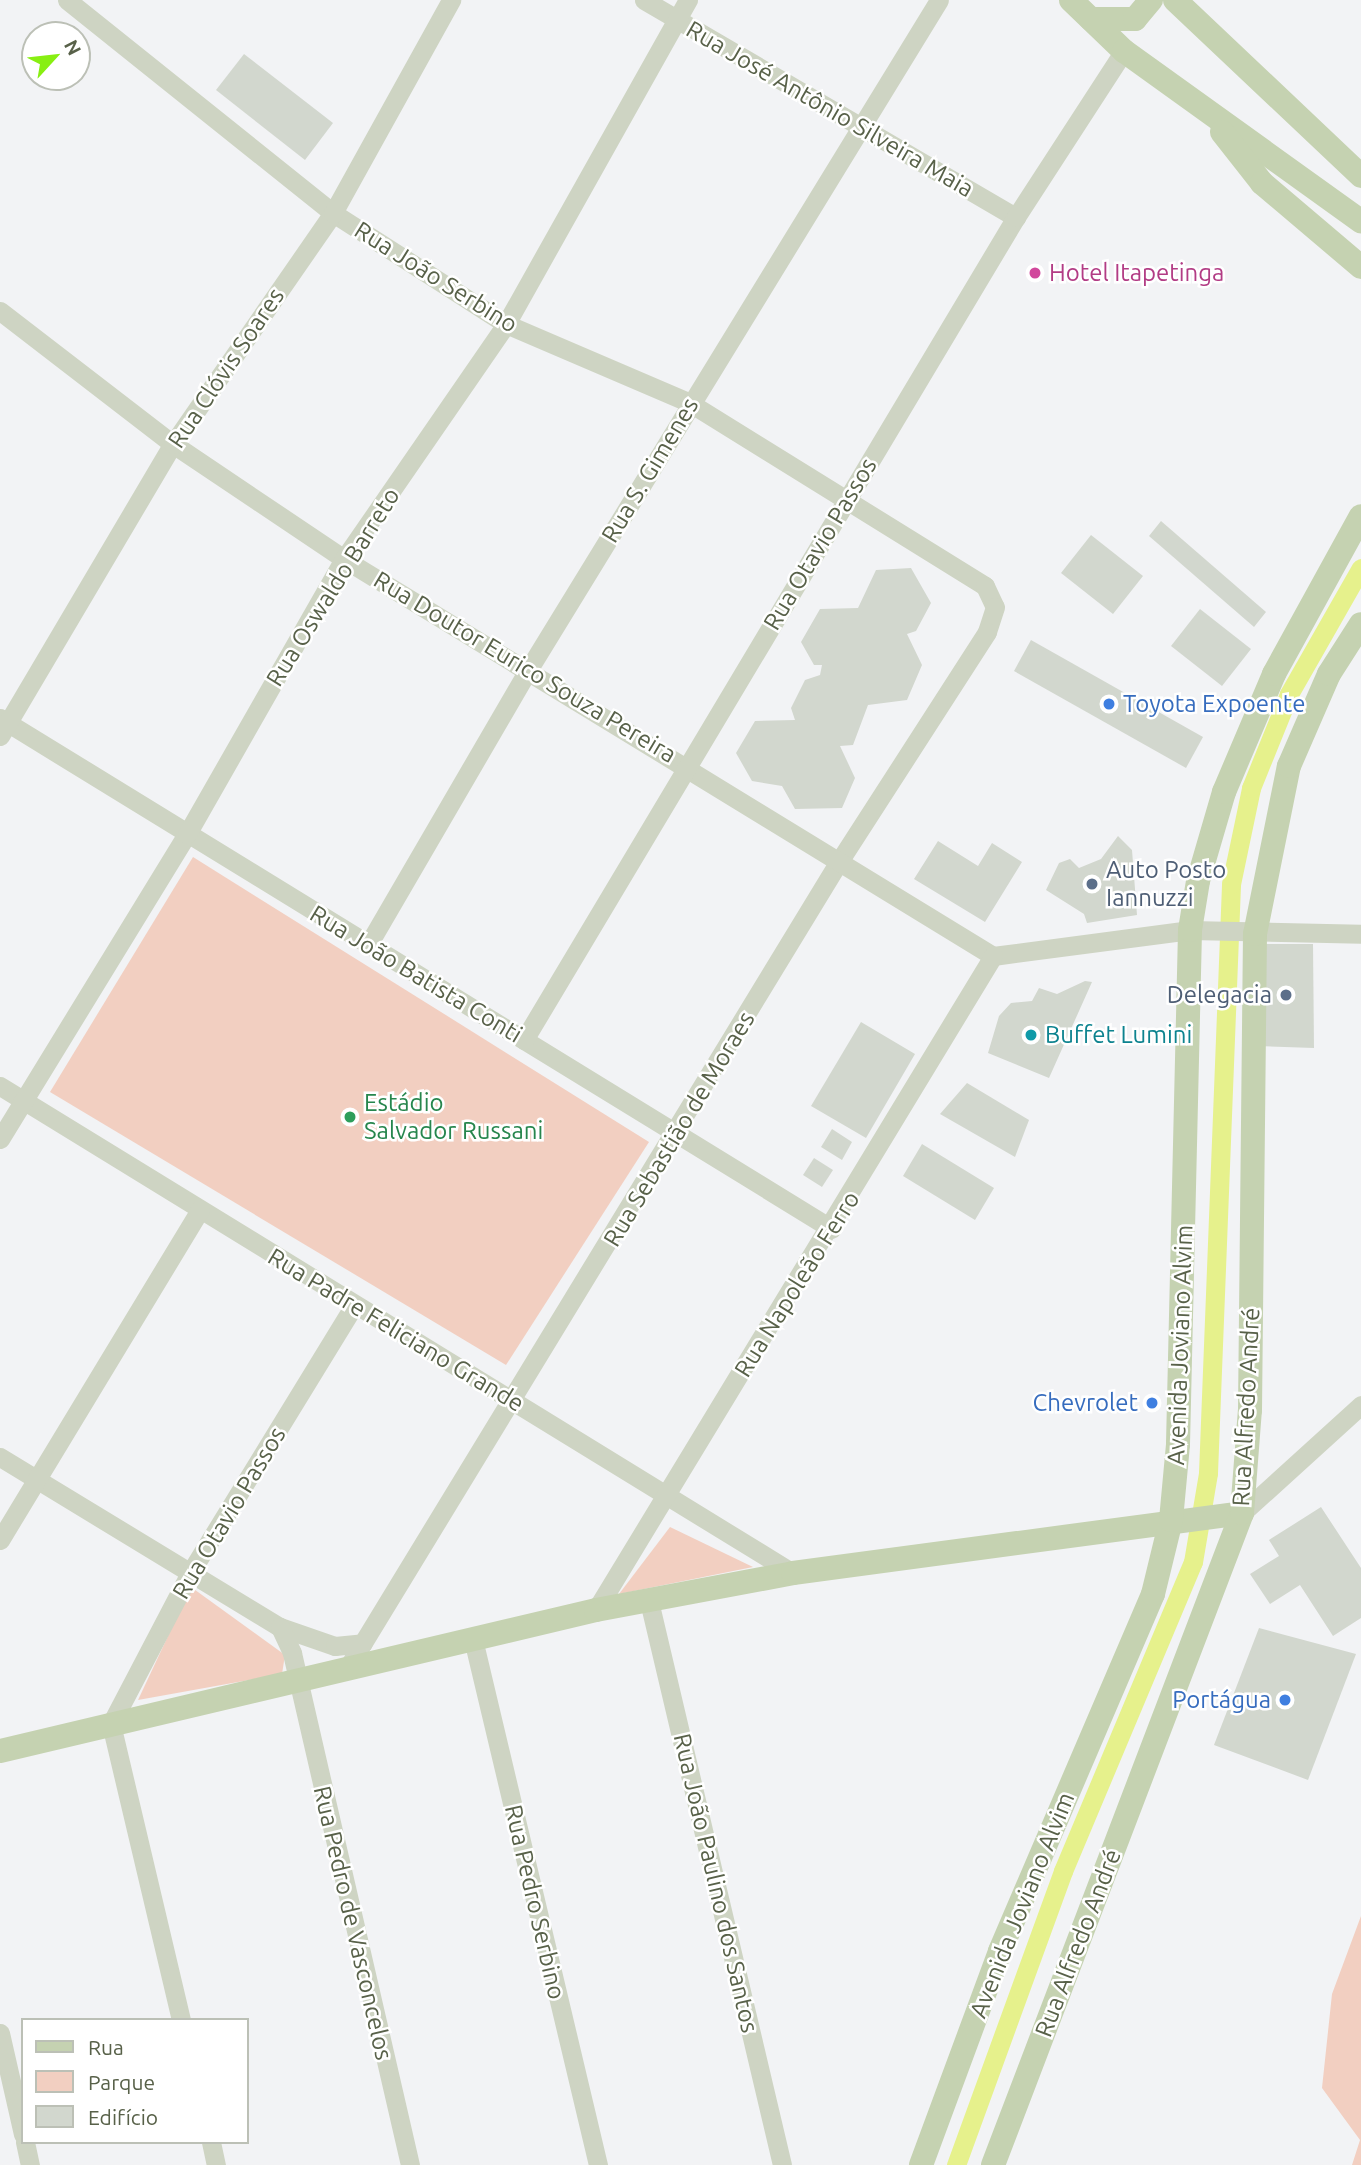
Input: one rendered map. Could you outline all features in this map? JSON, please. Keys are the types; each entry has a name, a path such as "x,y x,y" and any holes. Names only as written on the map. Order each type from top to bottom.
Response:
{"main road":[{"path":"1071,0 1124,51 1361,221"},
{"path":"1091,19 1135,19 1151,0"},
{"path":"1175,0 1361,176"},
{"path":"1205,110 1262,183 1361,267"},
{"name":"Avenida Joviano Alvim","path":"921,2165 1000,1951 1180,1519 1174,1481 1201,870 1249,732 1306,608 1361,516"},
{"name":"Rua Alfredo André","path":"993,2165 1234,1514 1250,1410 1250,934 1289,766 1329,674 1361,624"},
{"path":"1136,1525 1165,1500 1174,1481"},
{"path":"0,1751 596,1610 793,1573 1180,1519 1234,1514"},
{"path":"1136,1525 1161,1563"}],"street":[{"name":"Rua João Serbino","path":"67,0 332,213 506,324 690,403 849,498 985,586"},
{"name":"Rua Clóvis Soares","path":"3,726 173,444 332,213 451,0"},
{"name":"Rua José Antônio Silveira Maia","path":"644,0 1016,218"},
{"name":"Rua Oswaldo Barreto","path":"0,1139 187,834 344,559 506,324 688,0"},
{"name":"Rua S. Gimenes","path":"368,945 530,667 939,0"},
{"name":"Rua Otavio Passos","path":"524,1040 686,763 849,498 1016,218 1124,51"},
{"name":"Rua Doutor Eurico Souza Pereira","path":"0,311 173,444 344,559 530,667 686,763 838,863 993,956"},
{"name":"Rua Sebastião de Moraes","path":"348,1669 511,1401 678,1135 838,863 987,632 995,607 985,586"},
{"name":"Rua João Batista Conti","path":"3,726 187,834 832,1229"},
{"path":"993,956 1200,931 1361,934"},
{"name":"Rua Napoleão Ferro","path":"596,1610 832,1229 993,956"},
{"name":"Rua Padre Feliciano Grande","path":"0,1086 354,1306 793,1573"},
{"path":"0,1540 201,1210"},
{"name":"Rua Otavio Passos","path":"111,1724 190,1573 354,1306"},
{"path":"1234,1514 1361,1405"},
{"path":"0,1457 280,1627 335,1646 363,1643"},
{"name":"Rua João Paulino dos Santos","path":"649,1601 782,2165"},
{"name":"Rua Pedro de Vasconcelos","path":"280,1627 297,1681 410,2165"},
{"name":"Rua Pedro Serbino","path":"473,1639 598,2165"},
{"path":"111,1724 181,2018"},
{"path":"0,2033 21,2125"},
{"path":"25,2144 30,2165"},
{"path":"211,2144 216,2165"}],"green space":[{"name":"Estádio Salvador Russani","path":"193,857 649,1142 506,1365 50,1092"},
{"path":"670,1527 753,1567 619,1594"},
{"path":"191,1587 285,1655 282,1674 138,1700"},
{"path":"1361,1916 1361,2165 1352,2165 1360,2140 1322,2088 1332,1994"}],"building":[{"path":"244,54 333,123 305,160 216,90"},
{"path":"1161,521 1266,612 1254,627 1149,536"},
{"path":"1091,535 1143,576 1113,614 1061,573"},
{"path":"911,568 931,603 916,631 907,634 922,665 907,700 868,705 853,745 840,746 855,778 842,808 795,809 782,786 752,781 736,753 755,721 795,720 791,708 805,680 820,675 822,665 814,665 801,642 820,609 858,608 876,570"},
{"path":"1200,609 1251,649 1222,686 1171,646"},
{"name":"Toyota Expoente","path":"1031,640 1203,737 1186,768 1014,671"},
{"name":"Auto Posto Iannuzzi","path":"1118,836 1132,850 1137,915 1087,923 1084,914 1046,890 1059,863 1070,859 1079,868 1101,859"},
{"path":"938,841 978,866 992,843 1022,862 985,922 914,879"},
{"name":"Delegacia","path":"1259,944 1313,944 1314,1048 1258,1046"},
{"name":"Buffet Lumini","path":"1085,981 1092,982 1049,1078 988,1053 999,1016 1011,1003 1032,1001 1039,988 1057,994"},
{"path":"861,1022 915,1054 866,1138 811,1106"},
{"path":"967,1083 1029,1120 1015,1157 940,1114"},
{"path":"832,1129 852,1142 842,1160 821,1147"},
{"path":"922,1144 994,1188 975,1220 903,1176"},
{"path":"814,1158 833,1170 822,1187 803,1175"},
{"path":"1321,1507 1361,1568 1361,1618 1333,1636 1300,1585 1270,1604 1250,1574 1279,1556 1269,1540"},
{"name":"Portágua","path":"1259,1628 1356,1654 1308,1780 1214,1745"}],"waterway":[{"path":"956,2165 1063,1871 1193,1562 1208,1473 1231,884 1251,788 1289,694 1361,568"}],"place":[{"name":"Hotel Itapetinga","path":"1035,273"},
{"name":"Toyota Expoente","path":"1109,704"},
{"name":"Auto Posto Iannuzzi","path":"1092,884"},
{"name":"Delegacia","path":"1286,995"},
{"name":"Buffet Lumini","path":"1031,1035"},
{"name":"Estádio Salvador Russani","path":"350,1117"},
{"name":"Chevrolet","path":"1152,1403"},
{"name":"Portágua","path":"1285,1700"}]}
